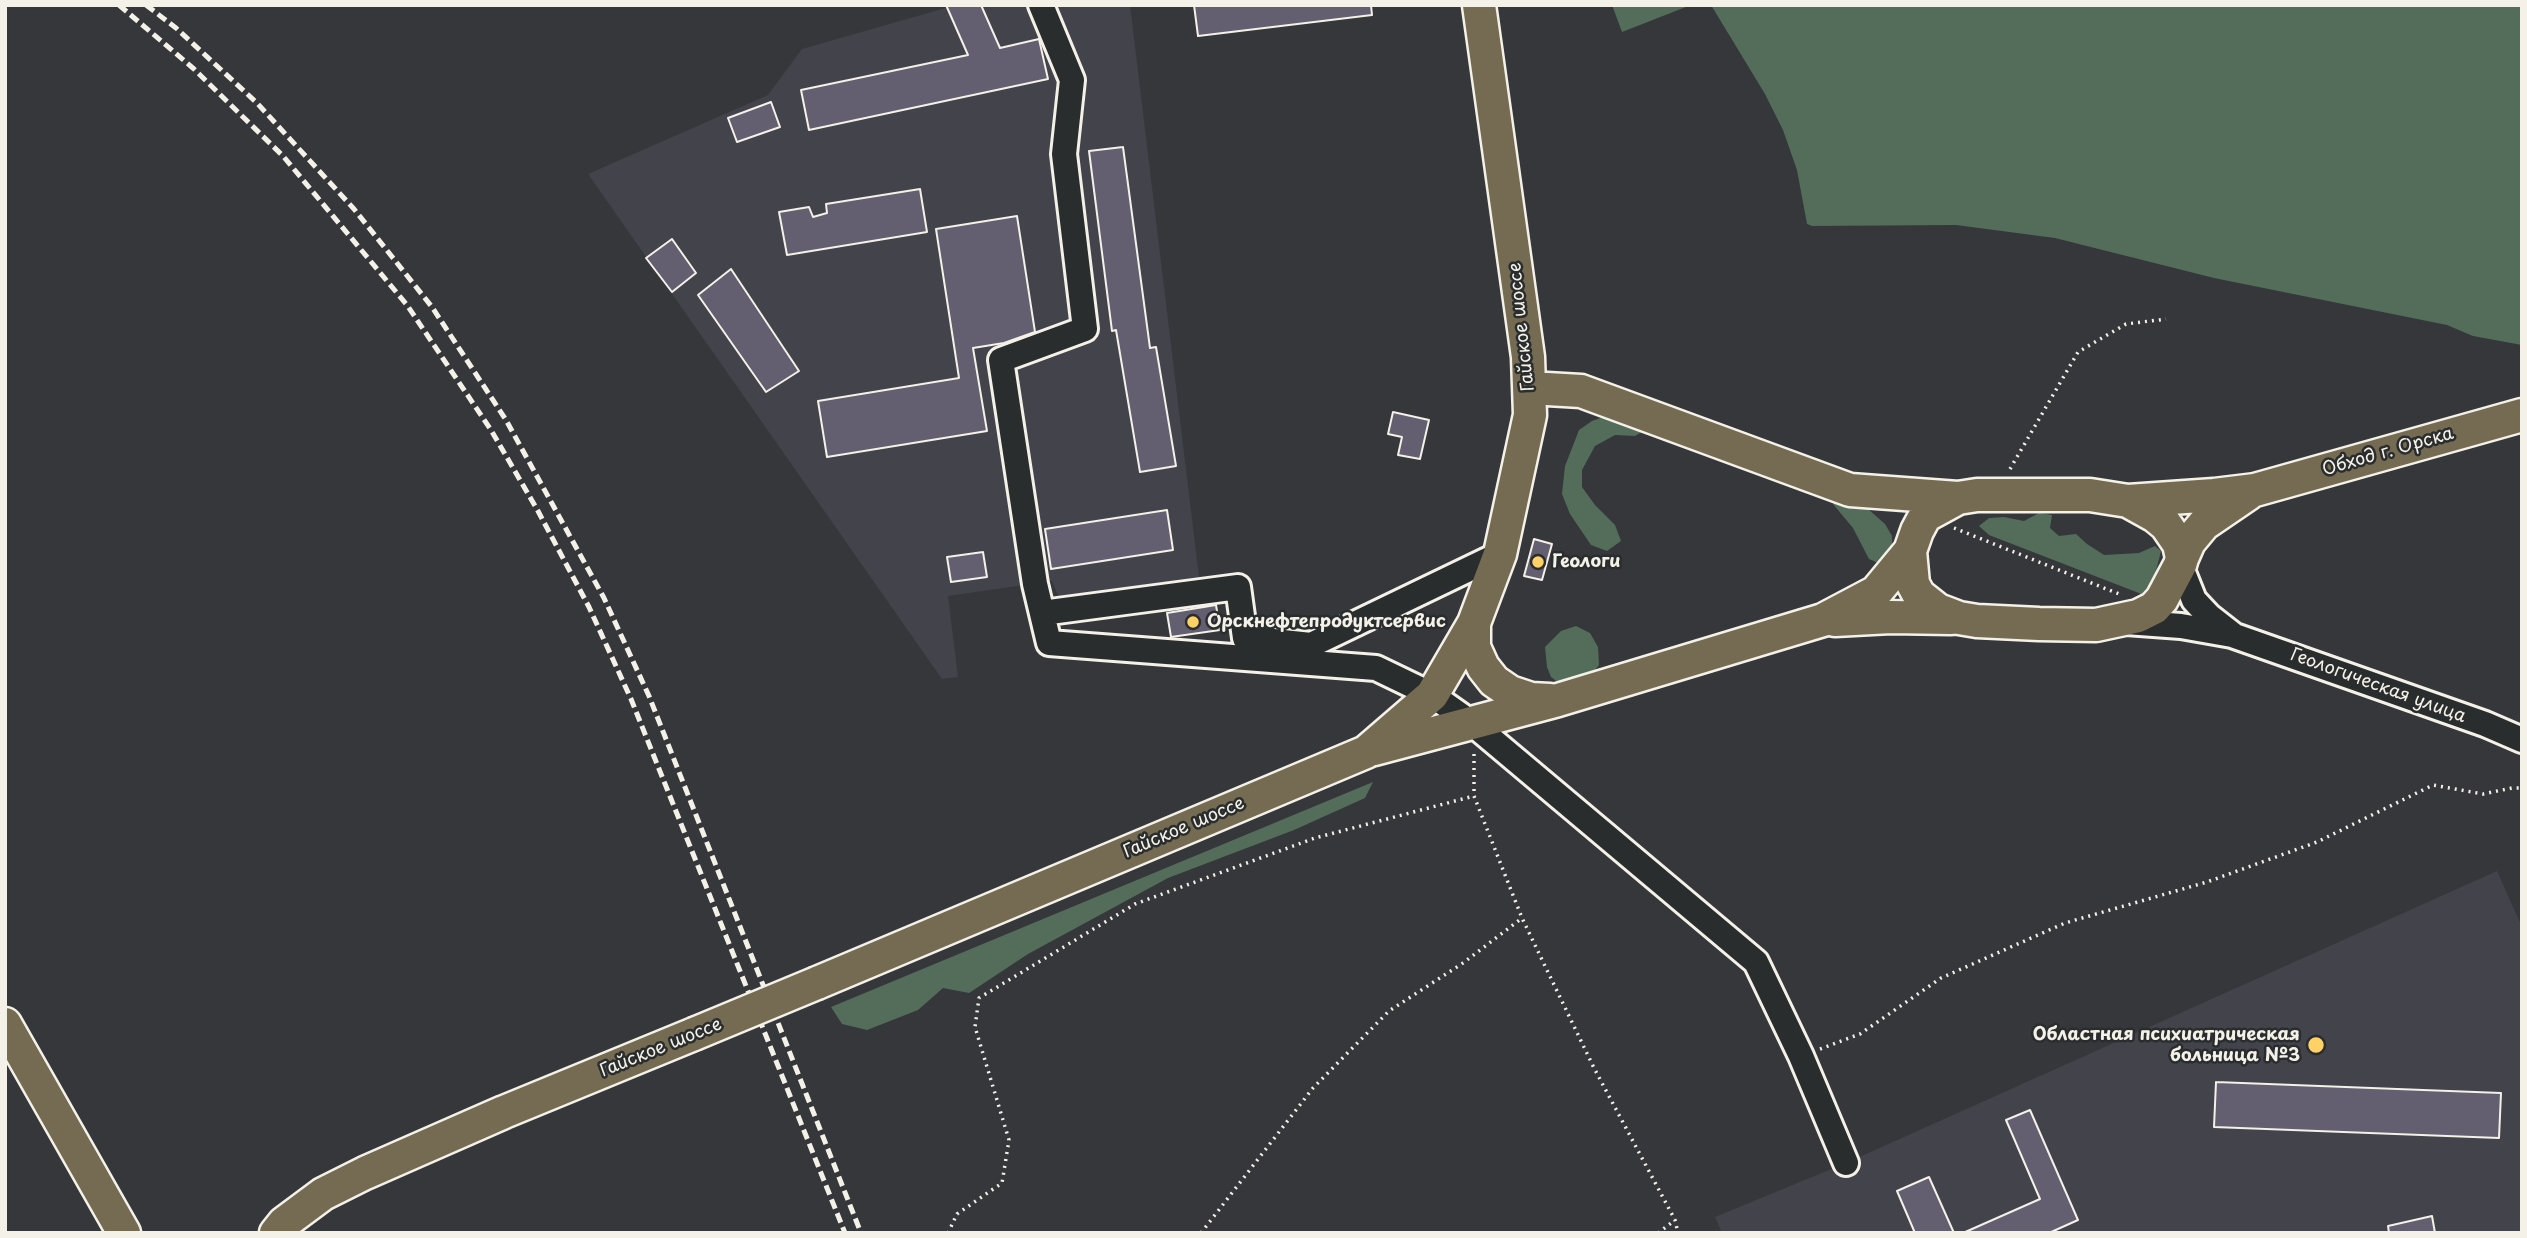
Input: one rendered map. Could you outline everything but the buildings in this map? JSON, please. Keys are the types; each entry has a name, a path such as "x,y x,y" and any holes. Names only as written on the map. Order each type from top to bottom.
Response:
{"main road":[{"name":"Гайское шоссе","path":"276,1233 284,1223 323,1194 503,1112 1366,752 1432,695 1474,624 1500,554 1528,429 1530,388 1527,343 1479,5"},
{"path":"1530,388 1581,391 1850,490 1958,498 1995,495 2090,495 2127,501 2255,490"},
{"name":"Обход г. Орска","path":"2255,490 2522,415"},
{"path":"1823,620 1959,618 2096,625 2138,616 2154,608 2162,599 2189,542 2204,523 2255,490"},
{"path":"1366,752 1558,701 1823,620 1876,592 1910,551 1926,516 1958,498"},
{"path":"2127,501 2166,525 2179,544 2181,562"},
{"path":"1910,551 1913,584 1919,595 1938,610 1959,618"},
{"path":"1474,624 1474,647 1483,667 1494,681 1510,692 1531,699 1558,701"},
{"path":"5,1024 124,1233"}],"street":[{"path":"1041,5 1072,80 1064,154 1085,329 1000,360 1049,643 1310,654 1500,554"},
{"path":"2181,562 2194,600 2208,616 2232,635"},
{"path":"1042,613 1238,587 1245,638 1376,668 1432,695 1473,724 1756,962 1801,1056 1846,1163"},
{"path":"2115,622 2181,626 2232,635"},
{"name":"Геологическая улица","path":"2232,635 2485,724 2522,740"}],"path":[{"path":"1995,495 2078,352 2126,324 2166,319"},
{"path":"1926,516 2154,608"},
{"path":"1473,724 1474,796 1522,918 1594,1068 1675,1220 1678,1233"},
{"path":"1801,1056 1860,1034 1941,978 2065,923 2207,882 2317,842 2434,785 2483,794 2522,788"},
{"path":"948,1233 957,1213 1002,1183 1009,1140 975,1027 979,998 1135,904 1315,838 1474,796"},
{"path":"1201,1233 1313,1088 1389,1011 1463,963 1522,918"},
{"path":"1658,1233 1675,1220"}],"shaded area":[{"path":"956,5 1130,5 1199,577 1059,598 1052,581 948,596 958,677 942,679 588,174 768,95 802,49"},
{"name":"Областная психиатрическая больница №3","path":"2497,871 2522,927 2522,1233 1722,1233 1715,1217 1846,1163"}],"green space":[{"path":"1612,5 1691,5 1622,32"},
{"path":"1711,5 2522,5 2522,345 2473,336 2447,325 2214,278 2055,238 1956,225 1807,224 1797,170 1783,130 1765,94"},
{"path":"1606,416 1650,427 1635,436 1615,435 1595,446 1582,470 1582,487 1615,525 1621,541 1607,551 1591,545 1570,514 1562,494 1565,466 1579,430"},
{"path":"1835,495 1868,509 1885,524 1892,536 1892,552 1885,566 1869,559 1853,528 1833,504"},
{"path":"2039,513 2052,515 2050,528 2059,536 2076,534 2104,555 2139,553 2155,546 2161,551 2152,587 2144,595 1989,535 1979,526 1989,518 2004,517 2024,521"},
{"path":"1576,626 1590,633 1598,647 1599,665 1590,676 1563,686 1551,677 1545,647 1561,631"},
{"path":"1373,782 1365,798 1294,830 1168,878 1028,954 969,993 943,988 918,1010 867,1030 842,1024 831,1007"}],"railway":[{"path":"119,5 194,69 283,156 407,305 491,430 589,607 631,699 845,1233"},
{"path":"146,5 176,28 257,103 354,209 432,307 506,420 604,598 649,696 861,1233"}],"place":[{"name":"Геологи","path":"1538,562"},
{"name":"Орскнефтепродуктсервис","path":"1193,622"},
{"name":"Областная психиатрическая больница №3","path":"2316,1045"}]}
